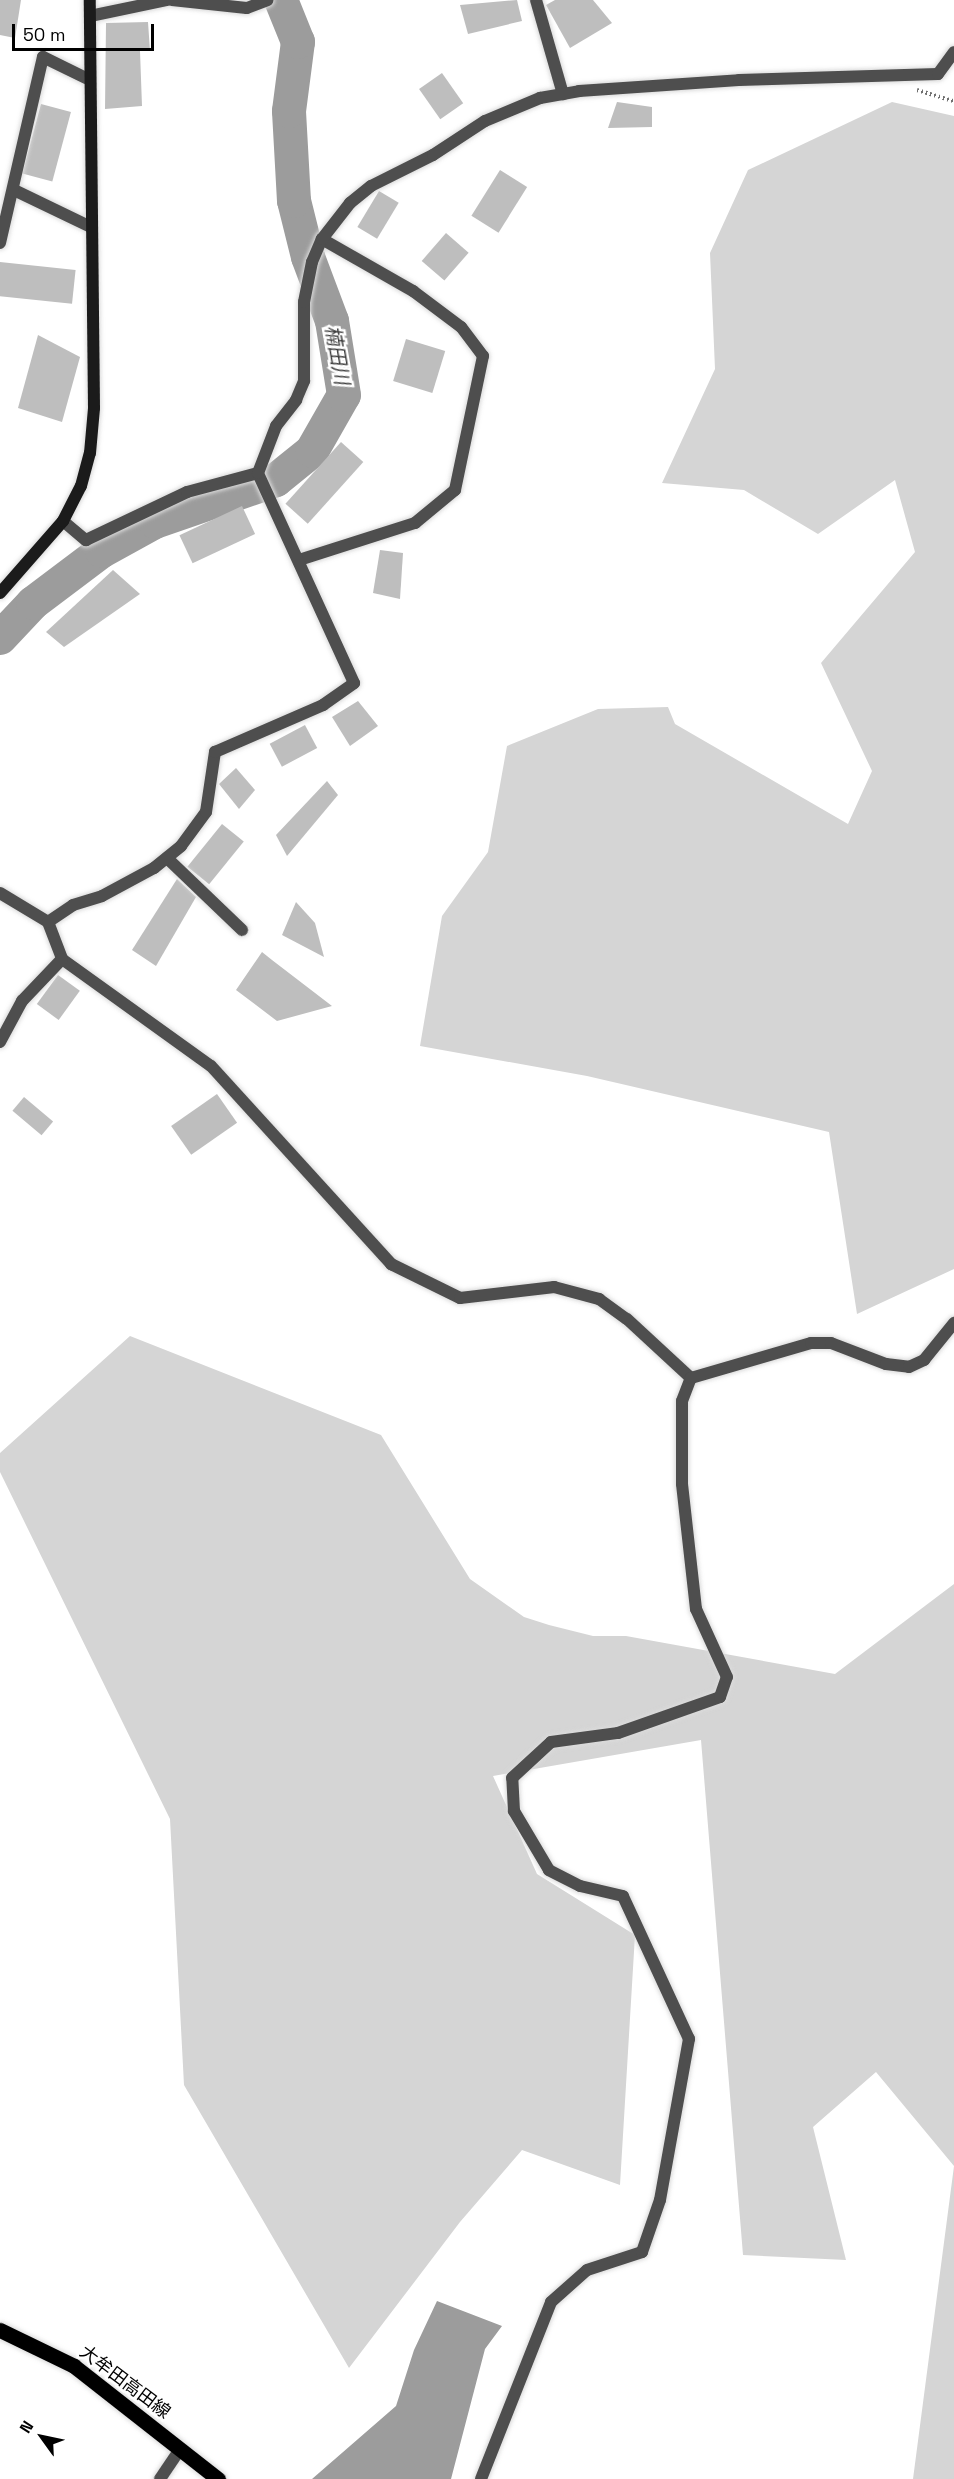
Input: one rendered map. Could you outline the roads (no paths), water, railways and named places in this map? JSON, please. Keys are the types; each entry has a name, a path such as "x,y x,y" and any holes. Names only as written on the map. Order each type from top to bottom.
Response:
{"main road":[{"name":"大牟田高田線","path":"0,2330 74,2366 218,2479"}],"street":[{"path":"0,593 63,521 81,486 90,453 94,408 90,0"},
{"path":"90,16 167,0"},
{"path":"172,0 247,8 266,0"},
{"path":"536,0 563,94"},
{"path":"48,922 72,905 102,896 167,858 181,846 206,812 215,752 323,705 354,683 260,477 276,426 296,400 304,381 306,282 322,239 350,203 371,186 434,155 507,110 563,94 739,80 938,74 954,52"},
{"path":"0,243 43,57 90,80"},
{"path":"14,190 91,227"},
{"path":"299,560 416,523 455,490 483,356 461,327 413,291 322,239"},
{"path":"63,521 86,540 187,492 260,477"},
{"path":"167,858 242,930"},
{"path":"0,893 48,922 62,959 211,1066 391,1264 460,1298 554,1287 599,1299 627,1319 691,1378"},
{"path":"0,1042 22,1001 62,959"},
{"path":"691,1378 812,1343 831,1343 886,1364 909,1367 930,1354 954,1323"},
{"path":"481,2479 551,2302 587,2270 642,2252 660,2200 681,2095 689,2039 623,1896 580,1886 549,1870 514,1811 512,1778 551,1742 618,1733 720,1697 727,1677 696,1609 682,1484 682,1401 691,1378"},
{"path":"160,2479 180,2449"}],"waterway":[{"name":"楠田川","path":"0,638 33,603 102,551 155,522 276,480 312,451 344,395 332,321 308,257 294,201 289,111 298,42 281,0"}]}
